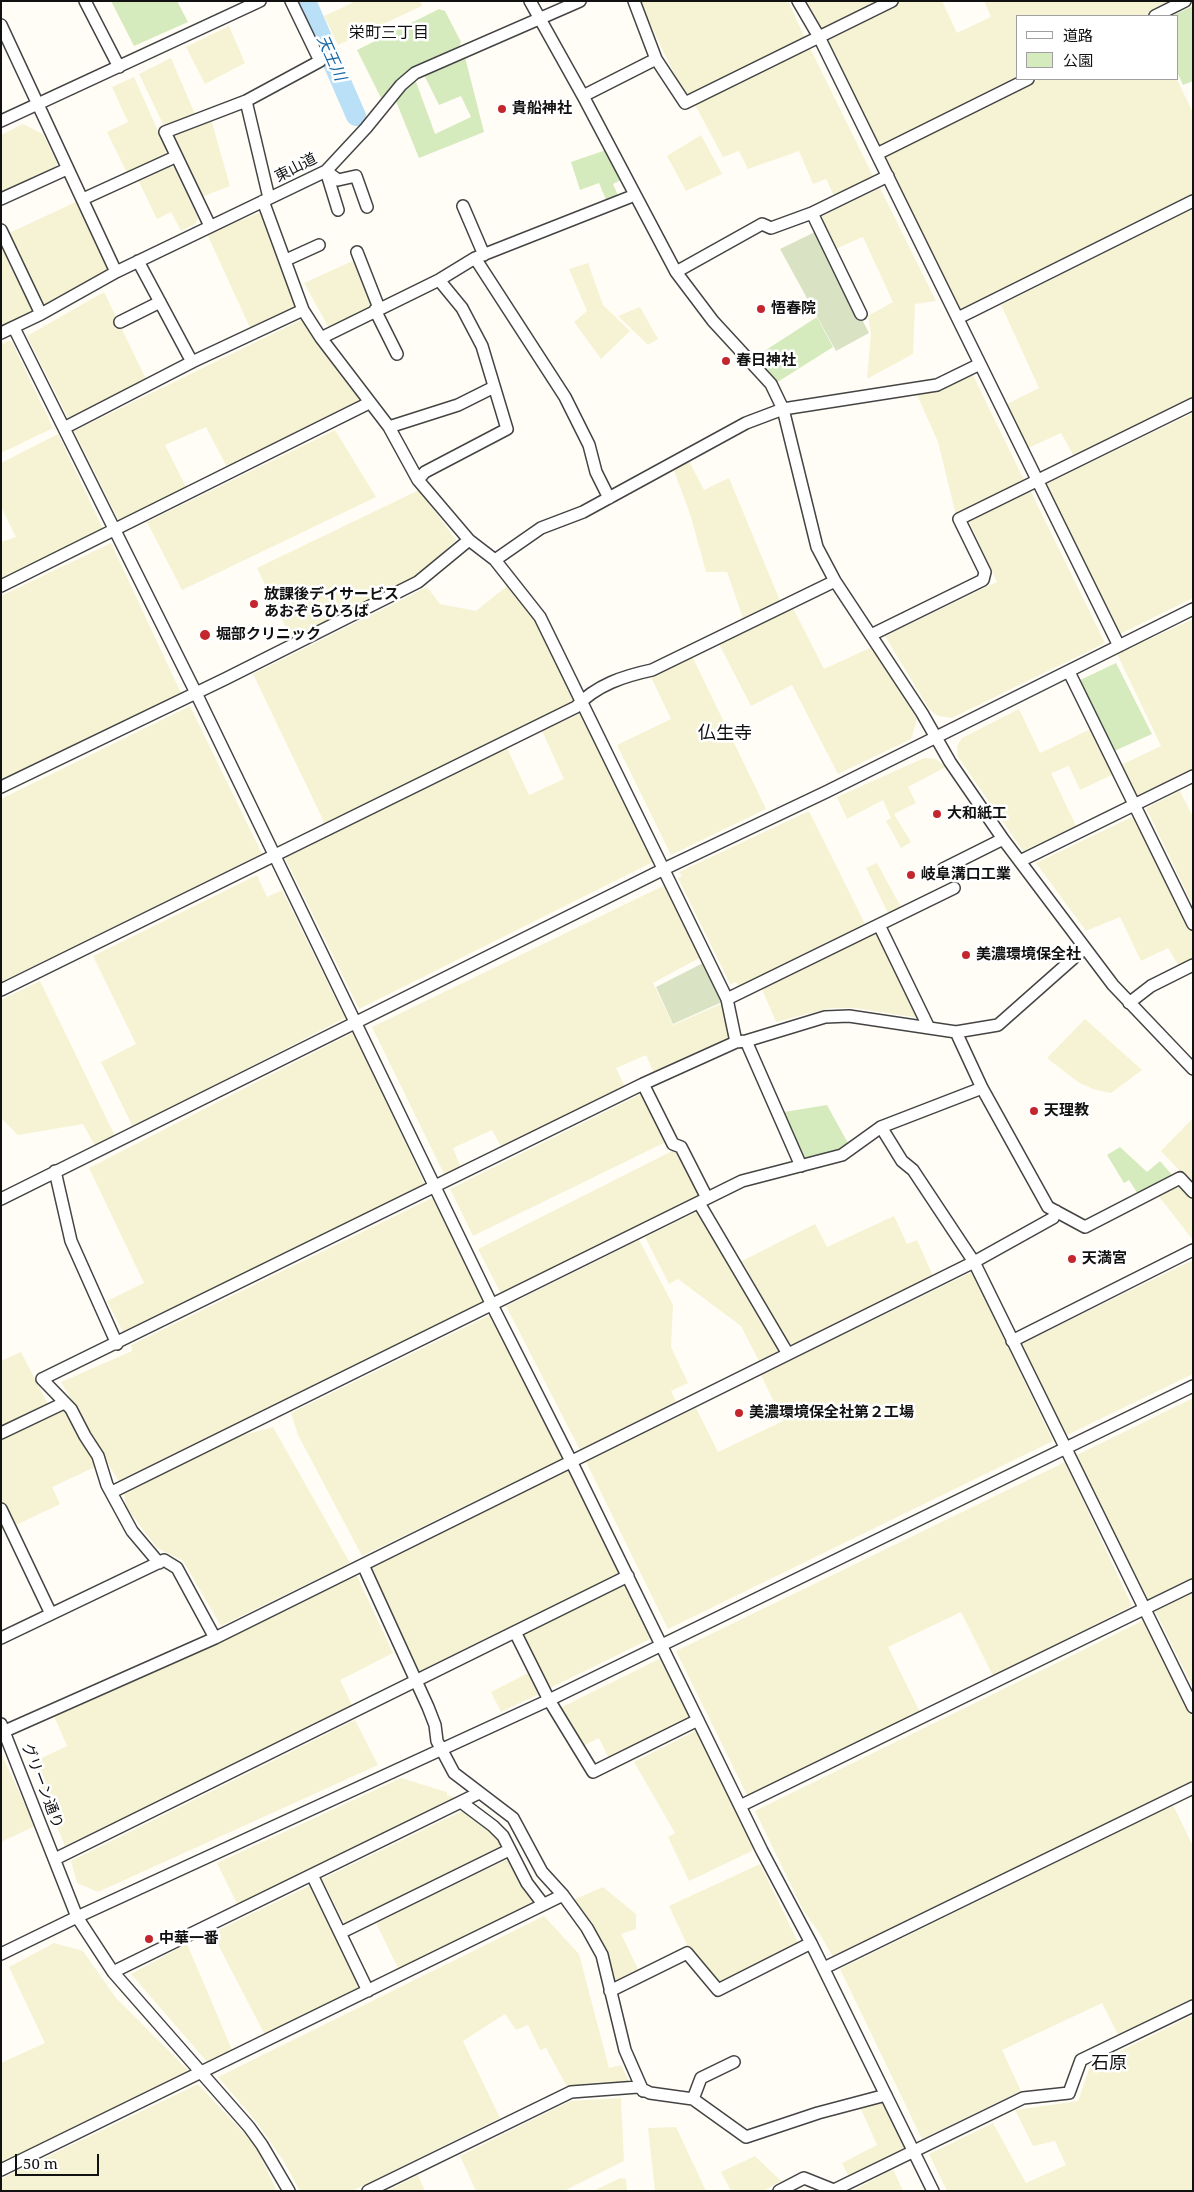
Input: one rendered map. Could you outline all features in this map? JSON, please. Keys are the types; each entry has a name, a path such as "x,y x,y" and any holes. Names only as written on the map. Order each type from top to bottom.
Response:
{"street":[{"path":"85,1 119,67"},
{"path":"210,226 164,132 246,101 320,61 292,1"},
{"path":"530,1 583,96 676,272 714,321 771,384 783,409 817,547 835,581 1003,839 1085,948 1129,1002 1193,1069"},
{"name":"東山道","path":"1,333 41,314 138,261 326,171 366,128 401,85 415,73 580,1"},
{"path":"634,1 656,59 685,103 892,1"},
{"path":"798,1 819,37 1119,646"},
{"path":"1157,15 1185,1"},
{"path":"1,121 252,3"},
{"path":"3,31 116,272"},
{"path":"583,96 656,59"},
{"path":"877,154 1026,80"},
{"path":"246,101 266,200 303,310 321,338 389,427 418,480 469,540 495,560 540,617 727,999 741,1042 801,1166"},
{"path":"83,199 175,157"},
{"path":"1,199 67,169"},
{"path":"326,171 338,180 356,176 367,207"},
{"path":"326,171 338,210"},
{"path":"676,272 762,224 771,228 812,213 888,176"},
{"path":"321,338 439,280 480,257 635,195"},
{"path":"958,318 1193,201"},
{"path":"463,206 480,257 565,398 589,445 596,472 608,498"},
{"path":"812,213 860,314"},
{"path":"1,230 41,314"},
{"path":"286,260 319,245"},
{"path":"357,252 377,309 397,354"},
{"path":"138,261 192,362"},
{"path":"418,480 425,472 508,429 478,338 462,308 439,280"},
{"path":"120,322 160,302"},
{"path":"64,428 192,362 303,310"},
{"path":"14,328 276,856 492,1305 628,1576 740,1806 824,1968 933,2191"},
{"path":"495,560 541,528 583,512 746,424 783,409 937,385 980,364"},
{"path":"389,427 458,405 494,387"},
{"path":"1,586 369,403"},
{"path":"871,635 984,580 985,572 959,519 1193,404"},
{"path":"1,787 196,693 418,582 469,540"},
{"path":"1,990 576,707 598,690 629,675 652,670 835,581"},
{"path":"1,1199 664,868 826,792 1193,609"},
{"path":"1069,672 1193,924"},
{"path":"1020,862 1193,776"},
{"path":"943,869 1003,839"},
{"path":"727,999 954,888"},
{"path":"879,925 929,1028"},
{"path":"159,1563 132,1530 107,1485 98,1456 84,1436 71,1409 42,1379 117,1344 642,1084 741,1042 825,1017 849,1016 956,1032 998,1025 1085,948"},
{"path":"1129,1002 1151,986 1193,965"},
{"path":"956,1032 982,1088 1048,1207 1085,1227 1180,1178 1193,1192"},
{"path":"642,1084 673,1144 681,1147 703,1201 788,1354"},
{"path":"112,1492 742,1181 842,1156 881,1127 982,1088"},
{"path":"881,1127 902,1161 913,1170 974,1262 1193,1707"},
{"path":"55,1171 71,1241 117,1344"},
{"path":"4,1735 215,1638 974,1262 1053,1218 1056,1212"},
{"path":"1012,1341 1193,1250"},
{"path":"1,1954 76,1917 549,1700 1193,1386"},
{"path":"1,1433 64,1403"},
{"path":"1,1509 51,1614"},
{"path":"1,1638 164,1560 177,1568 215,1638"},
{"path":"363,1565 432,1716 437,1741 454,1773 479,1794 514,1818 542,1872 563,1895 587,1928 602,1955 625,2050 643,2091"},
{"path":"55,1859 628,1576"},
{"path":"740,1806 1193,1585"},
{"path":"515,1632 549,1700 583,1759 593,1772 698,1720"},
{"name":"グリーン通り","path":"4,1735 55,1859 76,1917 113,1972 262,2144 289,2191"},
{"path":"824,1968 1193,1788"},
{"path":"113,1972 479,1794"},
{"path":"461,1802 503,1836 527,1883 543,1904"},
{"path":"340,1933 509,1850"},
{"path":"312,1875 368,1991"},
{"path":"1,2170 563,1895"},
{"path":"610,1992 687,1953 718,1990 811,1943"},
{"path":"779,2191 804,2178 834,2190 1023,2098 1069,2093 1081,2060 1193,2006"},
{"path":"693,2099 701,2078 734,2062"},
{"path":"368,2191 571,2092 638,2087 650,2094 693,2099 746,2137 818,2113 886,2095"}],"shaded area":[{"path":"352,1 420,1 422,6 338,45 324,16 352,3"},
{"path":"639,1 788,1 805,38 688,95 683,92"},
{"path":"805,1 882,1 824,30 817,28"},
{"path":"900,1 942,1 957,33 991,17 984,1 1179,1 1151,15 1016,15 1016,80 882,148 876,147 825,43 827,36"},
{"path":"229,26 245,63 205,84 186,47"},
{"path":"808,44 875,180 835,198 826,179 813,184 799,151 748,169 739,151 723,157 693,101"},
{"path":"171,58 195,114 164,126 139,74"},
{"path":"134,77 166,149 165,156 127,173 107,132 128,122 112,87"},
{"path":"1038,80 1177,80 1193,113 1193,196 963,310 955,308 882,159 884,154"},
{"path":"211,119 230,186 199,198 172,139 175,133"},
{"path":"23,124 43,134 57,163 55,169 1,193 1,135"},
{"path":"701,135 722,174 686,191 667,156"},
{"path":"169,166 174,167 198,218 195,224 181,231 171,212 157,219 138,180"},
{"path":"880,188 936,301 915,304 913,354 867,379 871,333 868,316 893,302 863,237 833,250 818,218"},
{"path":"78,201 108,267 106,272 46,305 42,304 9,233"},
{"path":"1193,208 1193,399 1075,458 1061,433 1026,449 1003,406 1039,388 1001,305"},
{"path":"261,212 297,304 295,309 251,330 207,234"},
{"path":"1,242 32,308 30,314 1,327"},
{"path":"357,259 375,305 329,328 304,283"},
{"path":"588,263 603,305 630,331 601,359 574,322 587,311 569,269"},
{"path":"104,292 147,381 68,418 27,336"},
{"path":"640,307 658,339 648,345 618,316"},
{"path":"305,318 329,358 363,402 228,469 206,427 165,445 187,489 119,521 74,431"},
{"path":"11,340 53,428 1,453 1,344"},
{"path":"972,373 1025,482 956,515 938,442 917,395 937,391"},
{"path":"1193,413 1193,598 1120,634 1046,484"},
{"path":"335,430 376,497 182,590 147,522"},
{"path":"58,434 104,531 1,581 1,542 16,537 1,507 1,463"},
{"path":"688,459 704,490 729,478 781,603 744,621 727,572 706,572 691,517 673,468"},
{"path":"419,490 456,540 416,578 292,640 257,568"},
{"path":"1030,490 1105,643 952,718 938,716 929,709 885,636 997,582 968,519"},
{"path":"111,543 181,693 1,782 1,596"},
{"path":"507,586 537,620 574,696 573,704 326,826 253,674 427,587 440,604 476,611"},
{"path":"793,608 824,669 872,647 917,719 911,739 838,774 792,685 751,706 719,644"},
{"path":"1193,619 1193,769 1135,798 1119,766 1161,746 1117,654"},
{"path":"692,656 766,809 671,855 617,745 671,719 650,675"},
{"path":"190,706 262,854 1,982 1,799"},
{"path":"1019,709 1040,753 1093,728 1114,774 1080,790 1069,766 1051,773 1076,826 1023,851 958,757 957,746 962,738"},
{"path":"583,712 655,861 359,1009 285,858 507,748 529,795 564,779 542,731"},
{"path":"924,758 936,759 946,767 908,787 916,803 894,814 911,842 901,848 886,821 891,818 883,800 847,819 837,797"},
{"path":"1180,791 1193,817 1193,906 1146,808"},
{"path":"809,811 865,924 738,986 736,982 730,984 678,878 682,876 679,872"},
{"path":"1136,815 1193,931 1193,962 1180,968 1168,948 1141,961 1120,917 1086,931 1036,863"},
{"path":"877,863 902,909 889,915 866,868"},
{"path":"257,875 267,897 282,890 345,1018 133,1127 101,1062 136,1044 93,956"},
{"path":"667,884 703,956 653,983 673,1025 723,1003 730,1039 654,1073 646,1055 616,1068 625,1087 502,1148 492,1130 453,1148 461,1168 445,1176 372,1027"},
{"path":"873,932 878,934 919,1018 855,1008 831,1008 776,1022 761,987"},
{"path":"40,981 115,1136 95,1146 83,1124 18,1135 1,1118 1,1000"},
{"path":"1085,1019 1142,1070 1111,1093 1093,1089 1078,1082 1047,1058"},
{"path":"354,1032 426,1187 124,1334 107,1301 144,1283 89,1168"},
{"path":"643,1093 668,1141 473,1236 450,1189"},
{"path":"1193,1118 1193,1185 1161,1151"},
{"path":"676,1149 699,1196 501,1294 478,1249"},
{"path":"1178,1184 1193,1198 1193,1240 1157,1194"},
{"path":"434,1197 484,1301 120,1484 61,1382 132,1351 131,1345"},
{"path":"699,1211 779,1348 779,1355 760,1363 741,1326 678,1279 669,1284 645,1237"},
{"path":"894,1216 907,1244 917,1240 933,1276 793,1345 788,1342 742,1261 815,1224 827,1247"},
{"path":"639,1240 673,1305 671,1347 688,1383 671,1391 677,1404 580,1450 506,1306"},
{"path":"1193,1260 1193,1374 1065,1436 1021,1344"},
{"path":"972,1272 1053,1441 668,1629 586,1462 696,1408 718,1452 783,1421 761,1375"},
{"path":"494,1313 564,1458 362,1556 298,1435 291,1413"},
{"path":"21,1352 48,1404 1,1428 1,1361"},
{"path":"1193,1398 1193,1578 1145,1601 1075,1456"},
{"path":"64,1409 93,1453 97,1466 52,1487 60,1504 14,1526 1,1498 1,1439"},
{"path":"273,1427 350,1563 221,1626 183,1561 157,1548 126,1507 124,1493 243,1435"},
{"path":"1065,1462 1132,1606 993,1676 961,1612 888,1647 920,1712 748,1797 676,1651"},
{"path":"566,1468 570,1470 621,1573 620,1575 417,1674 369,1570 370,1566"},
{"path":"356,1574 393,1653 340,1680 353,1707 65,1846 31,1763 67,1746 54,1716"},
{"path":"621,1582 627,1585 652,1638 548,1689 521,1633"},
{"path":"1193,1592 1193,1688 1155,1611"},
{"path":"1146,1619 1193,1718 1193,1781 834,1959 803,1910 755,1811"},
{"path":"661,1658 691,1718 609,1759 599,1738 581,1747 558,1709"},
{"path":"530,1672 541,1693 501,1712 491,1692"},
{"path":"355,1720 378,1765 98,1892 77,1883 71,1861"},
{"path":"697,1730 754,1846 752,1851 689,1881 668,1837 675,1833 634,1762"},
{"path":"1,1753 35,1826 1,1842"},
{"path":"401,1778 447,1792 447,1795 459,1799 238,1906 217,1863"},
{"path":"1173,1805 1193,1846 1193,1998 1118,2035 1102,2003 1002,2050 1021,2091 922,2139 840,1969"},
{"path":"462,1811 486,1826 497,1838 500,1845 499,1850 345,1925 322,1879"},
{"path":"508,1859 522,1885 534,1900 532,1905 399,1970 376,1923"},
{"path":"760,1864 799,1944 721,1983 714,1982 688,1947 669,1906"},
{"path":"313,1884 362,1987 361,1990 265,2035 212,1933"},
{"path":"603,1887 636,1914 636,1929 621,1934 639,1971 616,1985 612,1982 606,1954 589,1921 573,1900"},
{"path":"544,1916 579,1954 609,2068 621,2065 629,2081 589,2083 567,2087 546,2048 540,2050 528,2025 516,2030 505,2014 463,2041 500,2118 352,2191 300,2191 283,2160 254,2119 218,2077"},
{"path":"54,1943 83,1951 116,1998 189,2071 1,2165 1,2063 45,2043 9,1967"},
{"path":"187,1944 233,2052 209,2064 131,1974"},
{"path":"1193,2015 1193,2191 947,2191 929,2154 993,2123 1026,2183 1066,2165 1055,2141 1033,2146 1015,2110 1078,2101 1090,2066"},
{"path":"198,2084 255,2145 277,2191 1,2191 1,2179"},
{"path":"621,2098 624,2161 564,2191 476,2191 460,2156 570,2101"},
{"path":"883,2100 905,2146 904,2151 849,2177 842,2163 877,2145 861,2109"},
{"path":"676,2127 706,2191 655,2191 648,2128"},
{"path":"755,2156 781,2181 763,2191 731,2191 721,2172"},
{"path":"893,2169 903,2191 852,2191"},
{"path":"418,2175 425,2191 387,2191"},
{"path":"620,2178 626,2179 627,2191 593,2191"}],"green space":[{"path":"111,1 177,1 188,22 134,46"},
{"path":"1193,6 1193,81 1183,85 1179,76 1179,15 1174,15"},
{"path":"439,9 445,11 461,42 459,47 407,72 381,98 357,50"},
{"path":"465,57 484,132 419,158 395,99 415,79 435,134 471,117 461,96 439,105 423,73"},
{"path":"606,150 621,180 613,184 619,198 607,202 599,183 580,190 571,162"},
{"path":"817,231 869,333 836,351 780,249"},
{"path":"817,317 833,347 776,383 755,357"},
{"path":"1116,663 1152,734 1112,752 1078,681"},
{"path":"705,962 722,1002 673,1024 656,987"},
{"path":"827,1105 849,1145 841,1152 807,1161 801,1158 784,1112"},
{"path":"1120,1147 1147,1172 1160,1161 1172,1175 1170,1179 1138,1194 1129,1180 1124,1183 1107,1155"}],"waterway":[{"name":"天王川","path":"306,1 356,116"}],"place":[{"name":"貴船神社","path":"502,109"},
{"name":"悟春院","path":"761,309"},
{"name":"春日神社","path":"726,361"},
{"name":"放課後デイサービス あおぞらひろば","path":"254,604"},
{"name":"堀部クリニック","path":"205,635"},
{"name":"大和紙工","path":"937,814"},
{"name":"岐阜溝口工業","path":"911,875"},
{"name":"美濃環境保全社","path":"966,955"},
{"name":"天理教","path":"1034,1111"},
{"name":"天満宮","path":"1072,1259"},
{"name":"美濃環境保全社第２工場","path":"739,1413"},
{"name":"中華一番","path":"149,1939"}],"district":[{"name":"栄町三丁目","path":"389,33"},
{"name":"仏生寺","path":"725,734"},
{"name":"石原","path":"1109,2064"}]}
